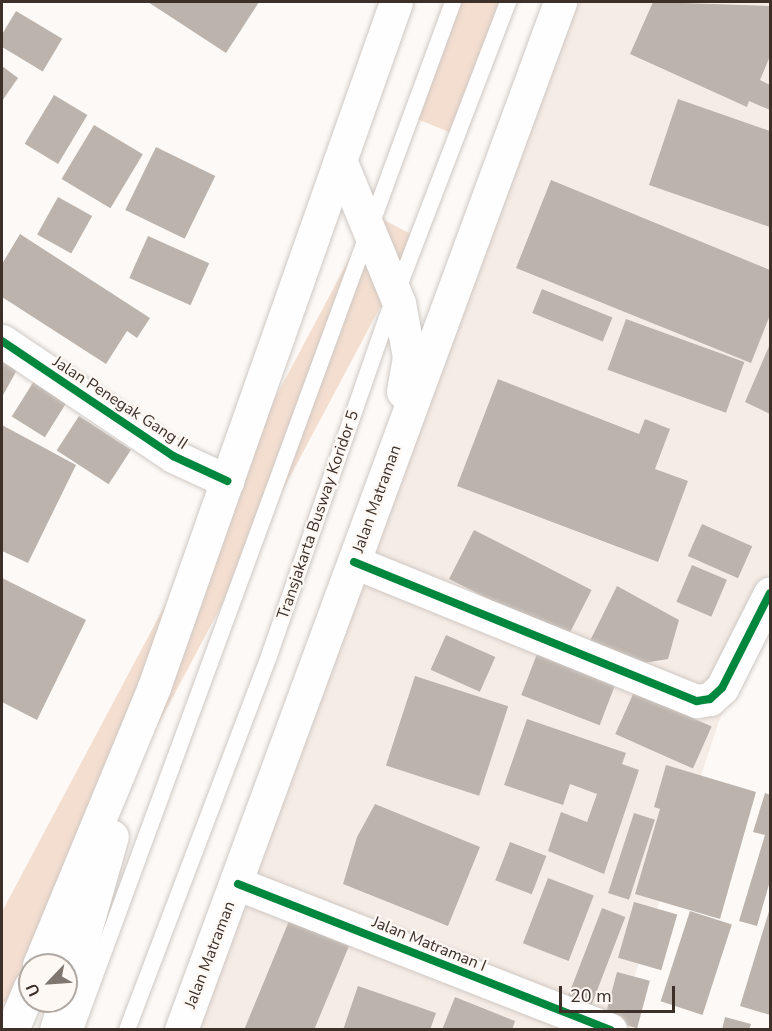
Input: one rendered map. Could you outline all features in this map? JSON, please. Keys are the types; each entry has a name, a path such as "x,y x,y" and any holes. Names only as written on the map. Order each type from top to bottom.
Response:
{"main road":[{"path":"44,953 154,687 396,2"},
{"name":"Jalan Matraman","path":"181,1029 238,884 560,2"},
{"name":"Jalan Matraman","path":"169,1029 401,399 409,357 396,294 340,160"},
{"name":"Jalan Penegak Gang II","path":"2,341 173,456 227,481"},
{"path":"354,562 697,701 710,699 722,688 771,593"},
{"path":"78,953 154,687"},
{"name":"Jalan Matraman I","path":"238,884 610,1029"},
{"path":"12,1029 19,1013"},
{"path":"56,1029 61,1013"}],"lane":[{"path":"75,1029 453,2"},
{"name":"Transjakarta Busway Koridor 5","path":"127,1029 268,656 396,294 508,2"}],"shaded area":[{"path":"455,2 508,2 456,135 410,116"},
{"path":"560,2 770,2 770,568 617,1029 179,1030"},
{"path":"373,214 417,237 37,953 18,953 18,988 9,1005 2,1001 2,912"}],"building":[{"path":"148,2 259,2 226,53"},
{"path":"653,2 770,6 770,56 760,80 770,85 770,110 749,101 747,107 630,54"},
{"path":"16,11 62,39 43,71 2,47 2,34"},
{"path":"2,66 18,78 2,101"},
{"path":"54,95 87,115 58,164 25,144"},
{"path":"678,99 770,131 770,227 649,185"},
{"path":"94,125 143,154 110,208 62,179"},
{"path":"156,147 215,176 185,239 125,210"},
{"path":"551,180 770,270 770,315 751,363 516,268"},
{"path":"58,197 92,216 71,254 37,235"},
{"path":"20,234 150,318 137,338 127,331 106,364 2,297 2,264"},
{"path":"148,236 209,263 190,305 129,278"},
{"path":"542,289 612,317 603,342 532,313"},
{"path":"626,319 744,362 726,413 608,370"},
{"path":"770,344 770,414 745,402"},
{"path":"2,358 18,368 2,397"},
{"path":"498,379 639,434 645,419 670,429 655,469 688,481 658,562 457,486"},
{"path":"34,381 67,402 45,437 12,417"},
{"path":"79,416 131,450 109,484 57,450"},
{"path":"2,425 76,465 28,563 2,551"},
{"path":"702,524 752,546 738,578 688,556"},
{"path":"474,530 592,590 567,639 449,579"},
{"path":"692,565 727,580 711,617 676,602"},
{"path":"2,578 86,620 37,720 2,702"},
{"path":"617,586 679,620 668,659 619,667 585,651"},
{"path":"446,635 495,657 480,692 431,670"},
{"path":"537,654 615,684 600,725 521,695"},
{"path":"415,676 508,706 479,796 386,765"},
{"path":"634,692 712,727 693,769 615,734"},
{"path":"527,719 626,753 622,764 639,770 604,874 548,851 561,812 587,822 597,794 570,784 563,805 504,785"},
{"path":"666,765 756,792 720,919 635,894 660,809 654,807"},
{"path":"765,793 770,795 770,881 757,926 739,921 765,835 753,832"},
{"path":"375,804 480,847 448,926 343,884 357,837"},
{"path":"634,813 655,820 629,900 608,893"},
{"path":"510,842 546,856 532,894 495,880"},
{"path":"548,878 594,896 569,961 523,943"},
{"path":"634,902 677,914 661,970 618,958"},
{"path":"602,908 625,917 591,1008 567,999"},
{"path":"770,908 770,1015 740,1006"},
{"path":"690,911 732,925 702,1015 661,1001"},
{"path":"289,921 349,946 314,1030 244,1030"},
{"path":"617,972 650,981 637,1028 604,1019"},
{"path":"358,986 436,1013 430,1030 343,1030"},
{"path":"455,997 515,1021 512,1030 442,1030"},
{"path":"725,1017 751,1024 749,1030 722,1030"}],"cycle path":[{"path":"2,341 173,456 227,481"},
{"path":"354,562 697,701 710,699 722,688 770,593"},
{"path":"238,884 610,1030"}]}
